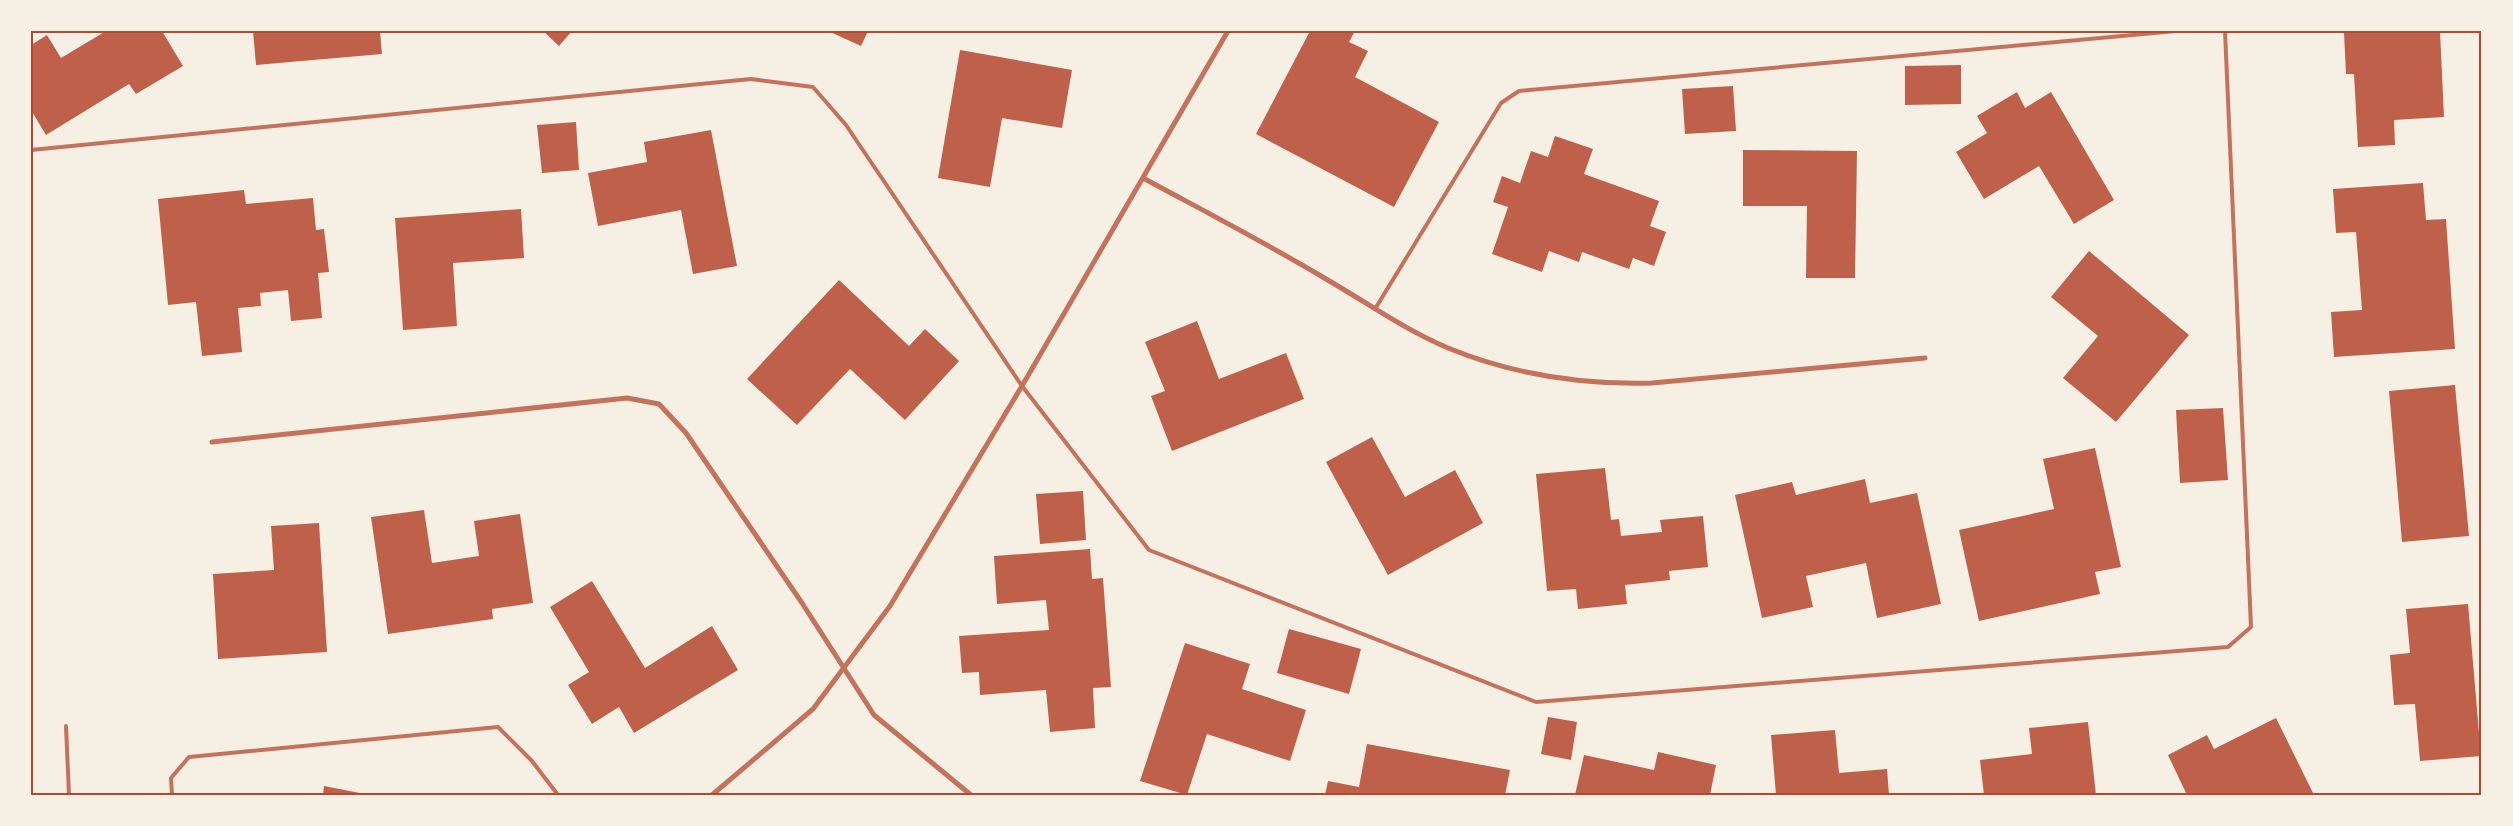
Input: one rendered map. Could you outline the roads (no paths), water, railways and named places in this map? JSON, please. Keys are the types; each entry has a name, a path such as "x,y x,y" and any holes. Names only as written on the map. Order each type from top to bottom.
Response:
{"street":[{"path":"712,795 813,709 890,606 1022,386 1228,31"},
{"path":"1143,178 1326,279 1375,310 1447,348 1498,366 1552,378 1609,384 1652,383 1925,358"},
{"path":"212,442 628,398 660,404 686,433 874,715 971,795"}],"lane":[{"path":"1375,310 1501,103 1519,91 2176,31"},
{"path":"31,150 751,79 812,87 846,125 1022,386 1149,550 1536,702 2228,647 2251,627 2225,31"},
{"path":"66,726 70,795"},
{"path":"172,795 171,778 189,757 498,727 532,761 558,795"}]}
